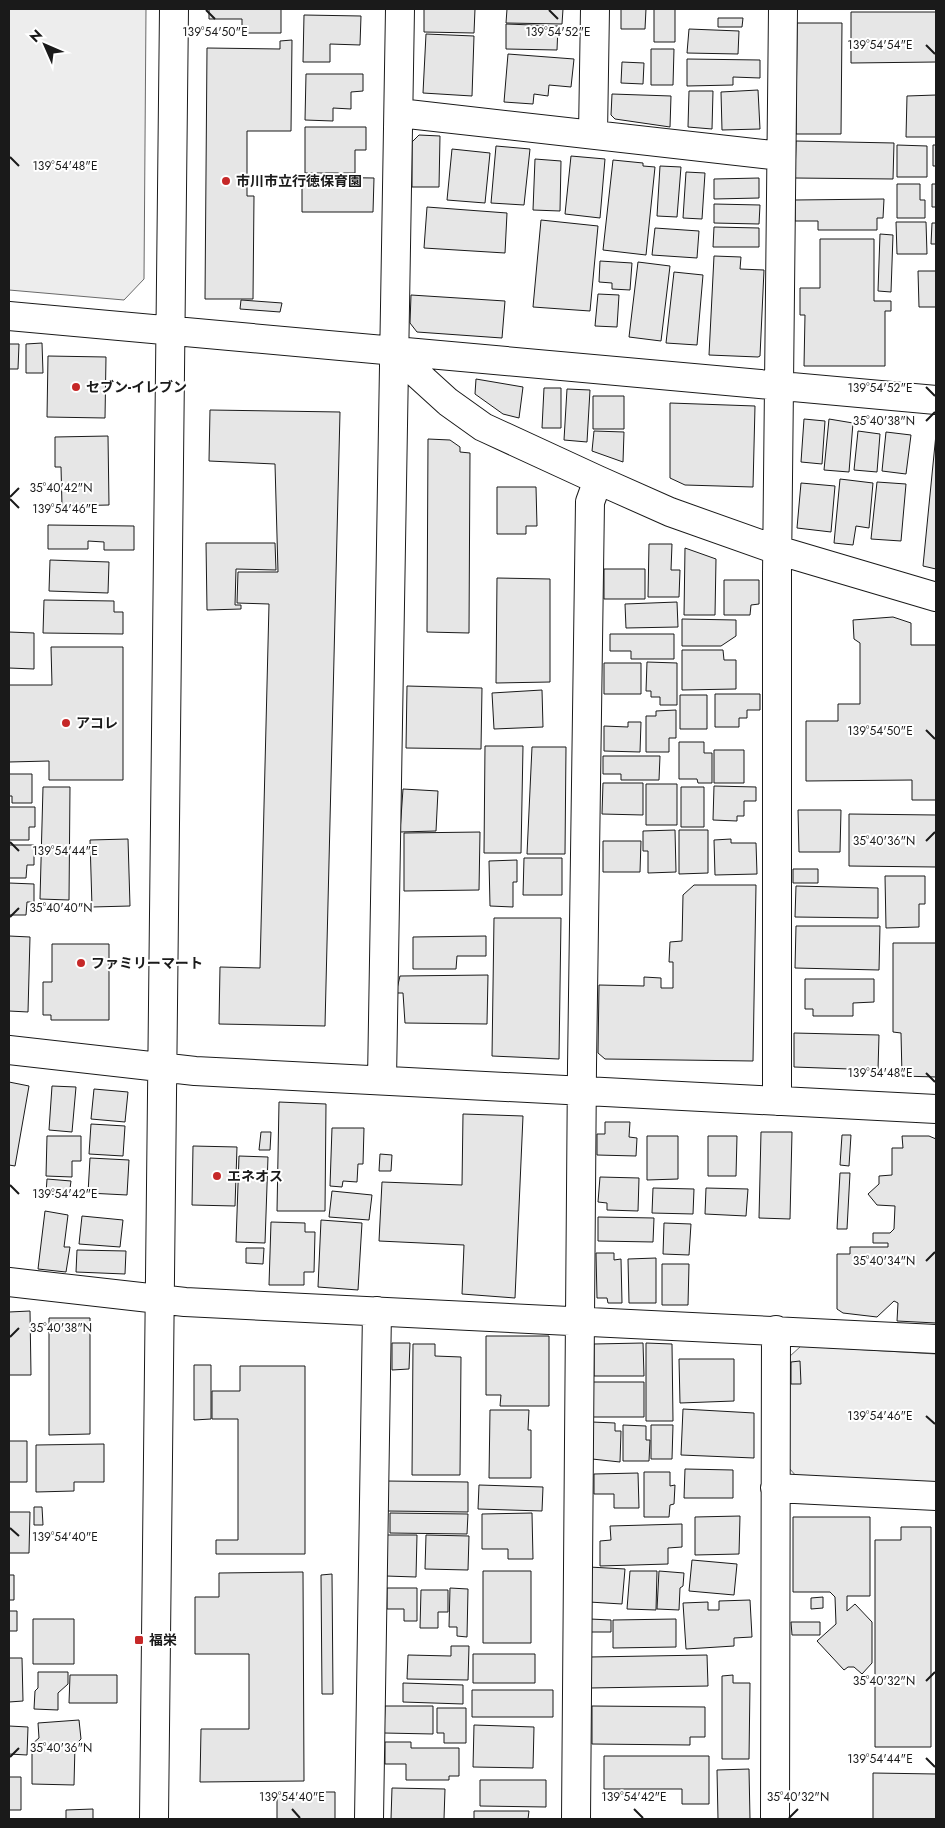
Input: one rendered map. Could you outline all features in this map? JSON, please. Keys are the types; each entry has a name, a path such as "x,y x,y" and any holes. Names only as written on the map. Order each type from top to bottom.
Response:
{"street":[{"path":"154,1819 174,9"},
{"path":"382,1080 400,9"},
{"path":"593,134 595,9"},
{"path":"777,1100 777,550 783,9"},
{"path":"399,113 781,156"},
{"path":"9,316 171,329 393,352 936,400"},
{"path":"393,352 448,402 483,427 598,480 670,512 777,550 936,597"},
{"path":"576,1819 582,1091 590,502 598,480"},
{"path":"9,1050 195,1071 936,1109"},
{"path":"9,1282 159,1299 936,1338"},
{"path":"369,1819 377,1311"},
{"path":"775,1819 776,1330"},
{"path":"775,1488 936,1496"}],"shaded area":[{"path":"9,9 146,9 144,279 124,300 9,290"},
{"path":"801,1346 936,1354 936,1485 798,1478 788,1467 789,1357"}],"building":[{"path":"209,9 281,9 281,33 242,33 242,19 209,19"},
{"path":"424,9 475,9 474,33 424,32"},
{"path":"507,9 563,9 562,24 506,23"},
{"path":"621,9 646,9 645,29 621,29"},
{"path":"654,9 675,9 675,42 654,42"},
{"path":"851,12 936,12 936,62 851,63"},
{"path":"304,15 361,16 360,45 330,44 330,62 303,62"},
{"path":"718,18 743,18 742,27 718,27"},
{"path":"797,23 842,23 841,134 796,134"},
{"path":"506,24 558,26 557,50 506,49"},
{"path":"689,29 739,31 738,54 687,53"},
{"path":"426,34 474,36 472,96 423,93"},
{"path":"292,40 291,131 247,131 247,196 254,196 253,299 205,299 207,48 280,49 280,41"},
{"path":"651,49 674,49 673,85 651,85"},
{"path":"508,54 574,59 571,87 549,85 548,96 534,94 533,104 504,102"},
{"path":"687,59 760,60 760,78 733,77 733,85 687,86"},
{"path":"622,62 644,63 643,84 621,83"},
{"path":"306,74 363,74 363,91 351,92 351,109 333,108 333,121 305,120"},
{"path":"758,90 760,129 722,130 721,92"},
{"path":"689,91 713,91 712,129 688,127"},
{"path":"612,94 671,96 670,127 615,119 611,115"},
{"path":"936,95 936,137 906,137 907,96"},
{"path":"305,127 366,127 366,150 355,150 355,173 305,173"},
{"path":"419,135 440,136 439,187 412,187 412,142"},
{"path":"796,141 894,143 893,179 795,178"},
{"path":"897,145 927,146 927,177 897,177"},
{"path":"933,145 936,145 936,166 933,166"},
{"path":"496,146 530,149 524,205 491,203"},
{"path":"452,149 490,153 485,203 447,200"},
{"path":"571,156 605,159 600,218 565,214"},
{"path":"535,159 561,161 560,211 533,210"},
{"path":"613,160 643,163 643,166 655,167 646,255 603,250"},
{"path":"660,166 681,167 677,217 657,216"},
{"path":"686,172 705,173 702,219 683,218"},
{"path":"302,177 374,178 373,212 302,212"},
{"path":"759,178 759,198 714,199 714,179"},
{"path":"897,184 920,184 920,200 925,200 925,218 897,218"},
{"path":"932,184 936,184 936,207 932,207"},
{"path":"884,199 883,218 877,218 877,230 818,230 818,221 795,221 795,200"},
{"path":"714,204 760,205 759,224 714,223"},
{"path":"427,207 507,213 505,253 424,248"},
{"path":"541,220 598,226 590,311 533,307"},
{"path":"896,222 926,222 927,254 897,254"},
{"path":"932,223 936,223 936,244 931,244"},
{"path":"714,227 759,228 759,247 713,247"},
{"path":"655,228 699,231 697,258 652,255"},
{"path":"880,234 893,235 891,292 878,291"},
{"path":"820,239 874,239 874,301 891,301 891,311 885,311 885,366 804,366 805,315 800,315 800,288 820,288"},
{"path":"714,256 741,257 740,269 764,270 760,356 758,357 709,355"},
{"path":"600,261 632,263 630,290 612,289 612,283 599,282"},
{"path":"638,262 670,266 661,341 629,337"},
{"path":"918,271 936,271 936,307 919,307"},
{"path":"674,272 703,275 697,345 666,343"},
{"path":"598,294 619,295 617,327 595,326"},
{"path":"411,295 505,301 502,338 417,332 410,323"},
{"path":"241,300 282,303 280,312 240,309"},
{"path":"42,343 43,373 26,373 26,344"},
{"path":"9,344 19,344 18,369 9,369"},
{"name":"セブン-イレブン","path":"48,356 106,357 105,418 47,417"},
{"path":"476,379 523,387 519,418 503,414 475,394"},
{"path":"544,388 561,388 561,428 542,428"},
{"path":"567,389 590,390 587,442 564,440"},
{"path":"593,396 624,396 624,429 593,429"},
{"path":"670,403 755,406 753,487 685,485 670,478"},
{"path":"210,410 340,412 325,1026 219,1024 220,967 260,968 269,604 237,603 238,572 278,572 275,464 209,461"},
{"path":"804,419 825,421 822,464 801,462"},
{"path":"829,419 853,423 849,472 824,470"},
{"path":"594,431 624,432 623,462 592,451"},
{"path":"858,431 880,434 877,472 854,470"},
{"path":"886,432 911,435 906,474 882,471"},
{"path":"936,434 936,569 923,566"},
{"path":"108,436 109,505 62,506 61,467 55,467 55,437"},
{"path":"428,439 450,440 460,447 460,452 470,453 469,633 427,632"},
{"path":"840,479 873,483 869,528 856,526 853,545 834,543"},
{"path":"877,482 906,484 901,541 871,539"},
{"path":"801,483 835,486 831,532 797,528"},
{"path":"497,487 536,487 537,526 526,526 526,534 497,534"},
{"path":"48,525 134,526 134,550 104,550 104,542 88,541 88,549 48,549"},
{"path":"206,543 275,543 276,570 236,569 235,605 241,605 241,609 207,610"},
{"path":"649,544 672,544 671,570 680,570 679,597 648,597"},
{"path":"685,548 716,559 715,615 684,615"},
{"path":"50,560 109,562 108,593 49,591"},
{"path":"604,569 645,569 645,599 604,599"},
{"path":"497,578 550,579 550,682 496,683"},
{"path":"724,580 759,580 759,604 751,605 750,615 724,615"},
{"path":"44,600 114,601 114,612 123,612 123,634 43,633"},
{"path":"677,602 678,627 626,628 625,604"},
{"path":"893,617 911,623 911,645 936,645 936,800 912,800 912,780 806,781 806,721 838,721 838,704 860,704 860,643 854,639 853,620"},
{"path":"682,619 736,620 736,636 721,646 682,646"},
{"path":"9,632 34,633 34,669 9,668"},
{"path":"610,634 674,634 674,659 631,659 631,651 610,651"},
{"name":"アコレ","path":"51,647 123,647 123,780 49,780 49,761 9,762 9,685 52,685"},
{"path":"682,650 723,650 724,660 736,660 736,689 682,690"},
{"path":"647,662 677,663 677,705 660,705 660,697 651,697 651,691 646,691"},
{"path":"604,663 641,663 641,694 604,694"},
{"path":"407,686 482,688 481,749 406,748"},
{"path":"542,690 543,727 494,729 492,693"},
{"path":"715,694 760,694 760,710 747,710 747,718 739,718 739,727 715,727"},
{"path":"680,695 707,695 707,729 680,729"},
{"path":"676,710 676,738 669,738 669,752 646,752 646,716 656,716 656,711"},
{"path":"628,722 641,722 640,752 604,751 604,726 628,727"},
{"path":"679,742 704,742 704,753 712,753 712,783 698,783 697,779 679,779"},
{"path":"485,746 523,746 521,853 484,853"},
{"path":"532,747 566,747 565,854 527,854"},
{"path":"714,750 744,750 744,783 714,783"},
{"path":"603,756 660,756 659,780 621,780 621,774 603,774"},
{"path":"9,774 32,774 32,803 12,803 12,796 9,796"},
{"path":"603,783 643,783 643,815 602,814"},
{"path":"646,784 677,784 677,825 646,825"},
{"path":"714,786 756,787 756,801 744,801 744,816 737,816 737,821 713,820"},
{"path":"43,787 70,787 69,900 40,899"},
{"path":"681,787 704,787 704,827 681,827"},
{"path":"403,789 438,791 436,831 400,832"},
{"path":"9,807 35,807 35,827 29,827 29,840 9,840"},
{"path":"798,810 841,810 840,852 799,852"},
{"path":"849,814 936,815 936,867 849,866"},
{"path":"675,830 676,872 648,873 648,851 643,851 643,831"},
{"path":"679,830 708,830 708,873 679,874"},
{"path":"480,832 479,890 404,891 404,833"},
{"path":"128,839 130,906 92,907 90,840"},
{"path":"731,839 731,843 756,843 757,874 715,875 714,840"},
{"path":"603,841 641,841 640,872 603,872"},
{"path":"9,845 34,845 34,865 27,865 26,878 9,878"},
{"path":"524,858 562,858 562,895 523,895"},
{"path":"517,860 517,882 513,882 513,907 490,906 489,861"},
{"path":"793,869 818,869 818,883 793,883"},
{"path":"885,876 925,876 925,904 919,904 919,927 886,928"},
{"path":"9,883 34,884 34,902 27,902 26,915 9,915"},
{"path":"694,885 756,885 753,1061 605,1059 598,1053 599,985 644,986 644,977 661,978 661,988 673,988 673,962 669,962 670,942 682,941 683,895"},
{"path":"796,886 878,888 878,918 795,917"},
{"path":"494,918 561,918 559,1059 492,1056"},
{"path":"796,926 880,926 879,970 795,968"},
{"path":"9,936 30,937 28,1012 9,1011"},
{"path":"486,936 486,956 457,956 456,969 413,969 413,937"},
{"path":"893,943 936,943 936,1077 902,1076 901,1033 893,1032"},
{"name":"ファミリーマート","path":"52,944 109,944 109,1020 51,1020 51,1015 43,1015 43,982 52,982"},
{"path":"488,975 487,1024 405,1023 403,993 396,993 400,976"},
{"path":"805,979 874,979 874,1002 853,1003 853,1016 813,1016 813,1009 805,1009"},
{"path":"794,1033 879,1035 878,1070 794,1067"},
{"path":"9,1082 29,1086 15,1166 9,1165"},
{"path":"52,1086 76,1087 72,1132 49,1130"},
{"path":"94,1089 128,1092 125,1122 91,1119"},
{"path":"279,1102 326,1104 325,1211 277,1211"},
{"path":"463,1114 523,1116 515,1298 462,1294 464,1245 379,1241 382,1182 462,1185"},
{"path":"605,1122 630,1122 629,1137 637,1138 636,1156 597,1155 597,1134 605,1134"},
{"path":"91,1124 125,1126 123,1156 89,1154"},
{"path":"332,1128 364,1128 363,1164 358,1164 357,1182 343,1181 342,1187 330,1186"},
{"path":"261,1132 271,1132 270,1150 259,1150"},
{"path":"761,1132 792,1132 790,1219 759,1218"},
{"path":"842,1135 851,1135 849,1166 840,1165"},
{"path":"47,1136 81,1136 81,1161 72,1161 72,1177 46,1176"},
{"path":"647,1136 678,1136 678,1179 647,1180"},
{"path":"708,1136 737,1136 736,1176 708,1176"},
{"path":"902,1136 929,1136 936,1139 936,1323 897,1321 898,1303 894,1301 877,1317 843,1313 837,1309 837,1254 850,1254 850,1247 888,1247 888,1243 873,1243 873,1233 890,1233 894,1229 895,1206 877,1205 868,1194 879,1184 879,1176 892,1175 892,1148 903,1148"},
{"path":"193,1146 237,1147 235,1206 192,1205"},
{"path":"380,1154 392,1155 391,1171 379,1171"},
{"path":"239,1156 268,1157 265,1243 236,1242"},
{"path":"90,1158 129,1160 127,1195 88,1193"},
{"path":"840,1173 850,1173 847,1229 837,1229"},
{"path":"600,1177 639,1178 638,1211 607,1210 607,1203 598,1202"},
{"path":"47,1179 71,1181 69,1196 46,1194"},
{"path":"653,1188 694,1189 693,1214 652,1213"},
{"path":"706,1188 748,1189 746,1216 705,1214"},
{"path":"332,1191 372,1195 369,1220 329,1217"},
{"path":"45,1211 68,1215 64,1247 70,1247 66,1272 38,1269"},
{"path":"82,1216 123,1220 120,1247 79,1244"},
{"path":"598,1217 654,1218 653,1242 598,1241"},
{"path":"321,1220 362,1223 358,1290 318,1287"},
{"path":"271,1222 305,1223 305,1232 315,1232 314,1272 304,1272 304,1285 269,1285"},
{"path":"664,1223 691,1224 689,1255 663,1254"},
{"path":"246,1248 264,1248 263,1264 246,1263"},
{"path":"77,1250 126,1251 125,1274 76,1272"},
{"path":"596,1253 614,1253 614,1260 621,1259 622,1303 608,1303 607,1298 597,1298"},
{"path":"656,1258 656,1303 629,1303 628,1259"},
{"path":"662,1264 689,1264 688,1305 662,1305"},
{"path":"30,1311 31,1375 9,1375 9,1312"},
{"path":"49,1318 90,1318 90,1434 49,1435"},
{"path":"486,1336 549,1336 549,1406 500,1406 501,1395 486,1395"},
{"path":"392,1343 410,1343 409,1369 392,1370"},
{"path":"643,1343 644,1376 594,1376 594,1344"},
{"path":"646,1343 672,1344 673,1421 646,1421"},
{"path":"413,1344 435,1344 435,1356 461,1357 460,1475 412,1475"},
{"path":"679,1359 734,1359 734,1401 680,1403"},
{"path":"800,1361 801,1384 791,1384 791,1362"},
{"path":"194,1365 211,1365 211,1419 194,1420"},
{"path":"240,1366 305,1366 305,1554 216,1554 216,1540 238,1540 238,1419 212,1419 212,1391 240,1391"},
{"path":"592,1382 644,1382 644,1417 593,1417"},
{"path":"683,1409 754,1413 754,1458 681,1455"},
{"path":"490,1410 529,1410 528,1430 531,1430 531,1478 489,1478"},
{"path":"592,1422 615,1423 615,1431 621,1431 620,1462 592,1459"},
{"path":"623,1425 646,1426 646,1440 650,1440 649,1461 623,1461"},
{"path":"651,1425 673,1425 672,1459 651,1459"},
{"path":"9,1441 27,1441 27,1482 9,1482"},
{"path":"104,1444 104,1482 74,1482 74,1491 36,1492 36,1445"},
{"path":"685,1469 733,1470 733,1498 684,1498"},
{"path":"644,1472 670,1472 670,1486 675,1485 674,1504 670,1505 669,1517 644,1517"},
{"path":"638,1473 639,1508 614,1508 614,1494 594,1494 594,1474"},
{"path":"387,1481 468,1482 468,1512 387,1511"},
{"path":"479,1485 543,1487 542,1511 478,1509"},
{"path":"34,1507 42,1507 43,1525 34,1525"},
{"path":"9,1512 30,1512 29,1553 9,1553"},
{"path":"390,1513 468,1514 467,1534 390,1533"},
{"path":"532,1513 533,1559 508,1559 508,1549 482,1549 482,1514"},
{"path":"740,1516 739,1554 695,1555 695,1517"},
{"path":"793,1517 870,1517 870,1596 847,1596 847,1611 855,1604 872,1622 872,1663 862,1674 854,1667 848,1667 844,1670 817,1641 836,1624 835,1597 830,1592 793,1592"},
{"path":"682,1524 682,1547 668,1548 668,1564 600,1566 600,1541 611,1540 610,1526"},
{"path":"901,1527 931,1527 931,1747 875,1747 875,1540 901,1540"},
{"path":"387,1535 417,1535 416,1577 386,1576"},
{"path":"426,1535 469,1536 468,1570 425,1569"},
{"path":"692,1560 737,1564 734,1595 689,1591"},
{"path":"589,1567 625,1569 622,1604 589,1602"},
{"path":"483,1571 531,1571 531,1643 483,1643"},
{"path":"630,1571 657,1571 656,1610 627,1609"},
{"path":"659,1571 684,1573 683,1586 680,1588 679,1610 657,1609"},
{"path":"303,1572 304,1781 200,1782 201,1729 249,1729 249,1654 195,1654 195,1597 219,1597 219,1573"},
{"path":"332,1574 333,1694 322,1694 321,1575"},
{"path":"9,1575 14,1575 14,1600 9,1600"},
{"path":"387,1588 417,1588 417,1621 404,1621 404,1609 387,1609"},
{"path":"450,1588 468,1589 467,1637 457,1636 457,1627 449,1627"},
{"path":"421,1590 448,1590 448,1612 438,1612 438,1628 420,1628"},
{"path":"823,1597 823,1608 811,1609 811,1598"},
{"path":"750,1600 752,1637 734,1638 734,1646 686,1649 683,1603 708,1602 708,1610 719,1610 719,1601"},
{"path":"9,1611 17,1611 17,1631 9,1631"},
{"path":"33,1619 74,1619 74,1664 33,1664"},
{"path":"590,1619 611,1620 611,1632 590,1632"},
{"path":"676,1619 676,1647 613,1648 613,1620"},
{"path":"791,1622 820,1622 820,1635 792,1635"},
{"path":"451,1646 469,1646 468,1680 407,1679 408,1655 451,1656"},
{"path":"473,1654 535,1654 535,1683 473,1683"},
{"path":"707,1655 708,1686 590,1688 590,1657"},
{"path":"9,1658 22,1658 23,1701 9,1702"},
{"path":"38,1672 68,1672 68,1684 58,1693 58,1710 34,1709 35,1691 38,1688"},
{"path":"70,1675 117,1675 117,1703 69,1703"},
{"path":"733,1675 733,1683 750,1683 749,1759 722,1759 722,1676"},
{"path":"403,1683 463,1685 463,1704 403,1702"},
{"path":"472,1690 553,1690 553,1717 472,1717"},
{"path":"385,1706 433,1706 433,1734 384,1733"},
{"path":"592,1706 705,1707 705,1737 690,1737 690,1745 592,1744"},
{"path":"437,1708 466,1708 466,1743 444,1743 444,1733 437,1733"},
{"path":"79,1720 81,1739 75,1745 74,1785 32,1784 32,1744 39,1738 38,1723"},
{"path":"474,1725 534,1727 533,1768 473,1767"},
{"path":"9,1726 28,1727 27,1755 9,1754"},
{"path":"385,1742 411,1742 411,1748 459,1748 459,1776 449,1776 449,1780 406,1780 406,1764 385,1764"},
{"path":"604,1756 709,1756 709,1804 682,1804 682,1789 604,1789"},
{"path":"749,1769 750,1819 718,1819 717,1770"},
{"path":"873,1773 936,1774 936,1819 873,1819"},
{"path":"9,1777 21,1777 21,1810 9,1810"},
{"path":"480,1780 546,1780 546,1807 480,1806"},
{"path":"392,1788 445,1789 444,1819 391,1819"},
{"path":"302,1792 335,1792 335,1819 277,1819 277,1795 302,1795"},
{"path":"93,1809 93,1819 66,1819 66,1810"},
{"path":"474,1811 529,1811 528,1819 474,1819"}],"place":[{"name":"市川市立行徳保育園","path":"226,181"},
{"name":"セブン-イレブン","path":"76,387"},
{"name":"アコレ","path":"66,723"},
{"name":"ファミリーマート","path":"81,963"},
{"name":"エネオス","path":"217,1176"},
{"name":"福栄","path":"139,1640"}]}
